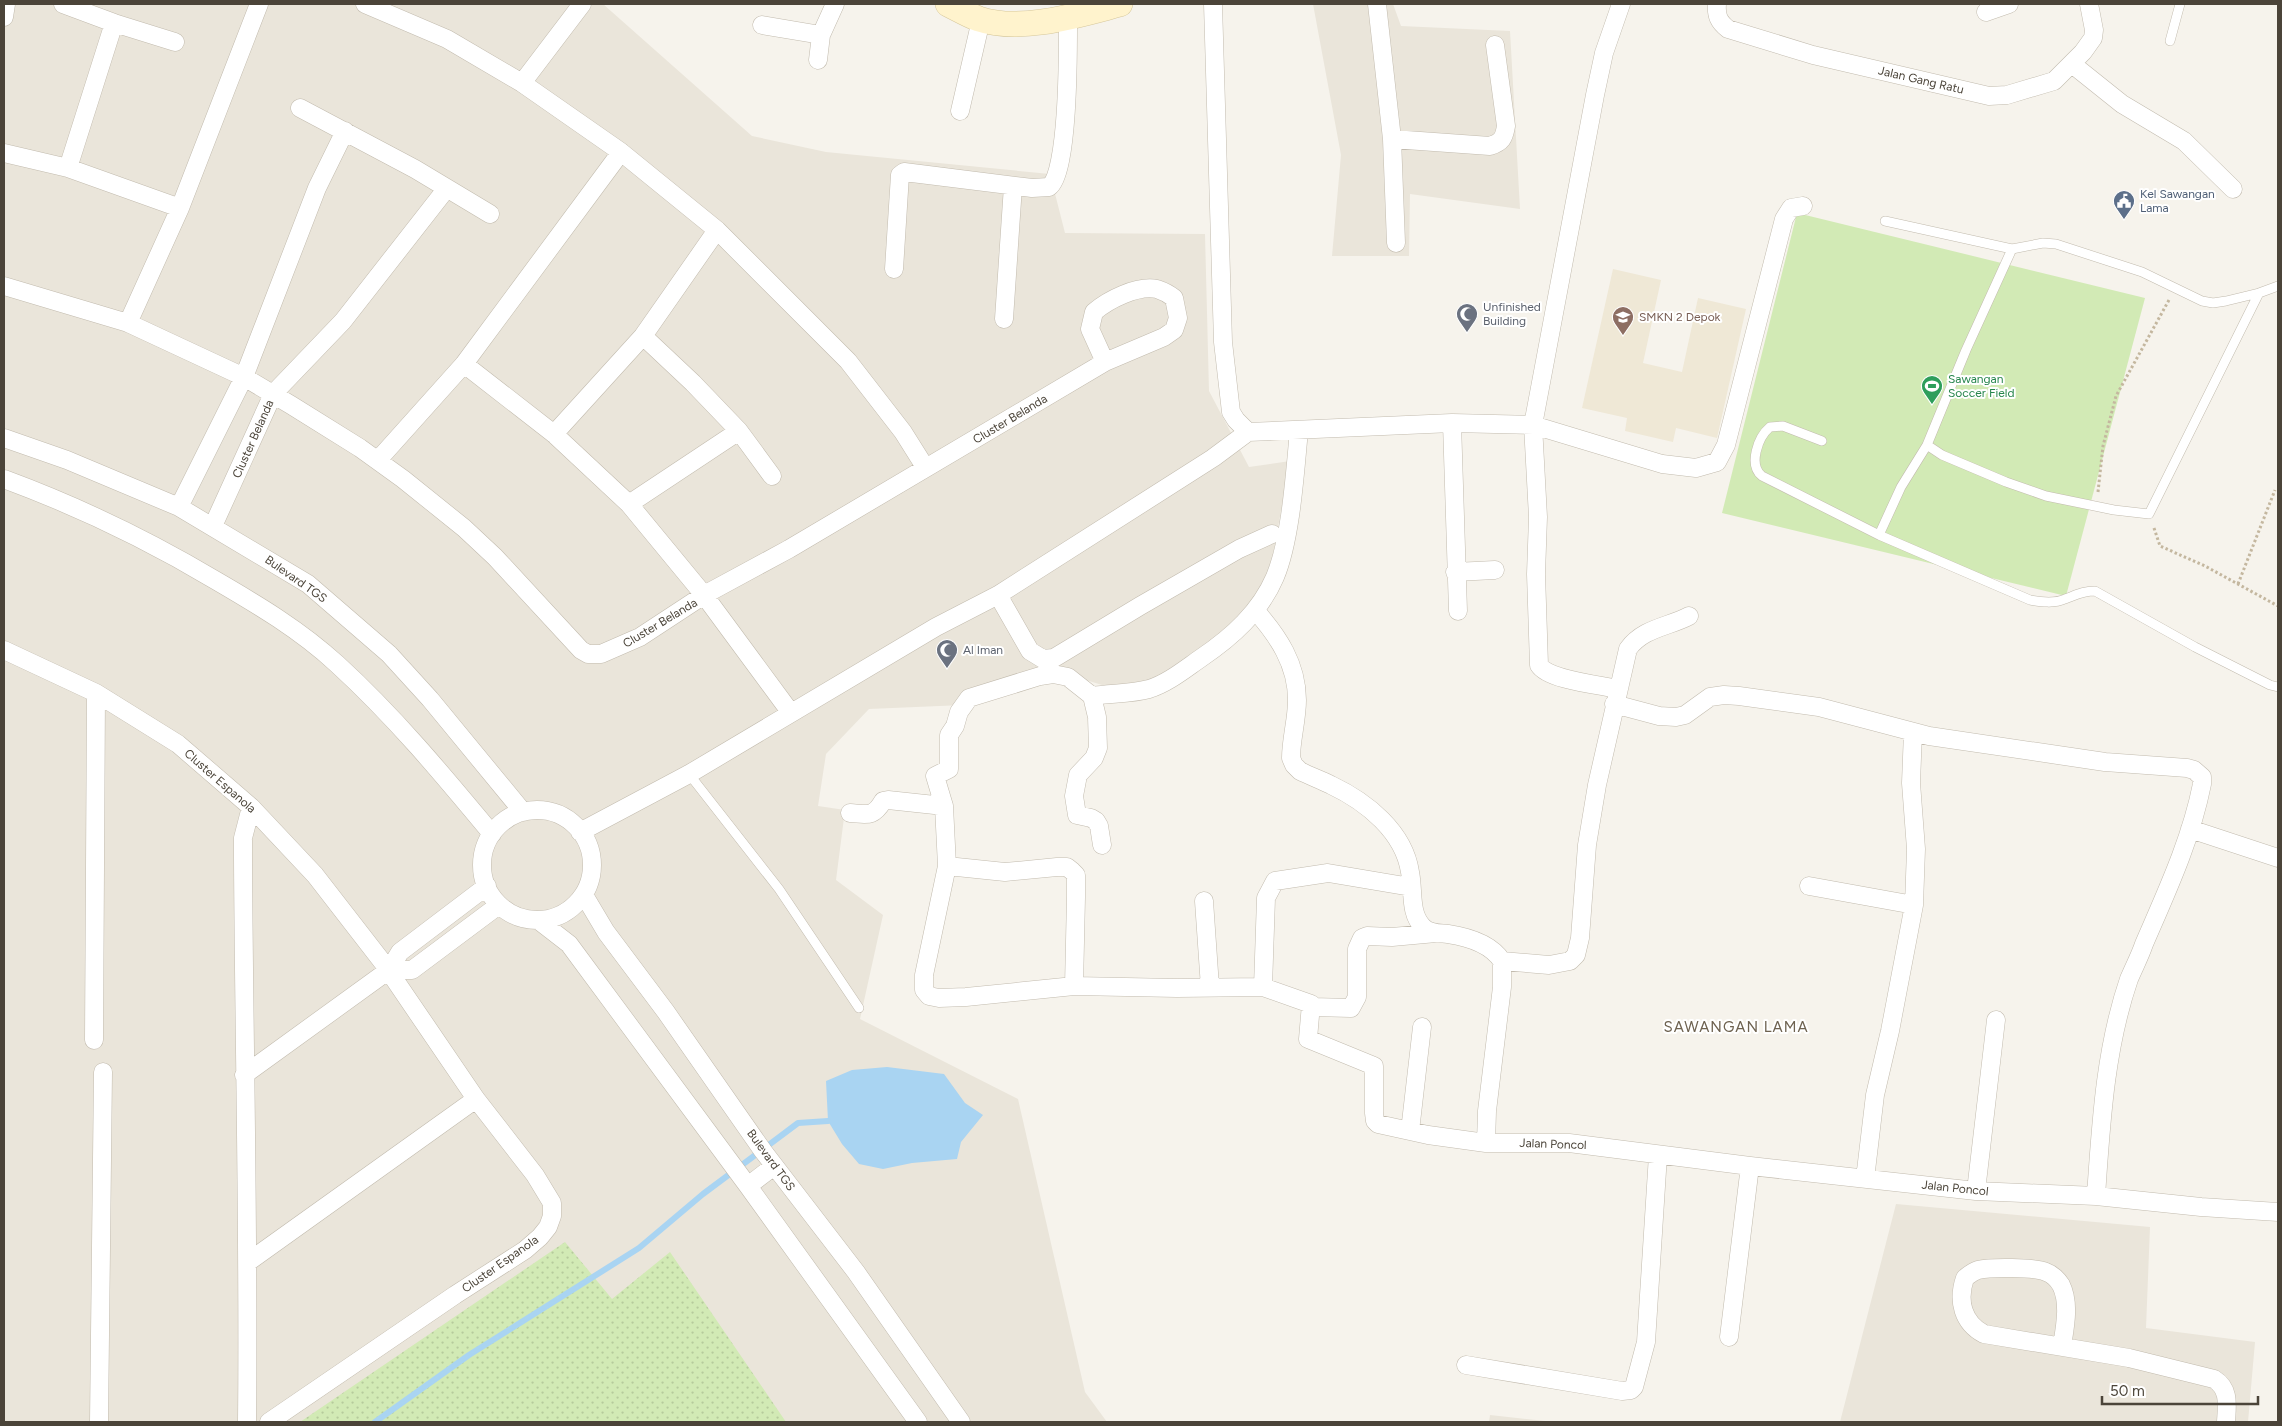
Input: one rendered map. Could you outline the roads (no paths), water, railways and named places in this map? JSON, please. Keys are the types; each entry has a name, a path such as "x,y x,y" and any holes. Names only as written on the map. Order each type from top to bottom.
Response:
{"street":[{"path":"4,17 6,4"},
{"path":"63,4 114,23 175,42"},
{"path":"128,323 180,208 259,4"},
{"path":"365,4 447,39 522,83 621,152 718,230 848,360 903,432 925,467"},
{"path":"522,83 582,4"},
{"path":"818,60 821,35 835,4"},
{"path":"948,4 981,20 1006,23 1068,18 1120,4"},
{"path":"1213,4 1223,342 1231,412 1248,432"},
{"path":"1377,4 1392,139 1396,243"},
{"path":"1620,4 1604,53 1595,95 1533,425 1538,517 1536,574 1539,665 1542,670 1556,676 1616,697 1659,716 1676,717 1685,715 1710,697 1724,695 1820,708 1913,732 1962,741 2105,762 2194,770 2202,777 2202,784 2190,829 2130,978 2120,1009 2107,1072 2101,1120 2096,1196"},
{"name":"Jalan Gang Ratu","path":"1717,4 1717,16 1721,24 1728,29 1813,54 1989,96 2007,95 2054,82 2072,64 2093,38 2094,30 2089,4"},
{"path":"1986,12 2009,4"},
{"path":"894,270 900,175 904,172 1044,189 1052,185 1056,180 1062,151 1068,18"},
{"path":"960,111 981,20"},
{"path":"68,168 114,23"},
{"path":"762,25 821,35"},
{"path":"1392,139 1490,146 1500,143 1504,137 1506,126 1495,44"},
{"path":"2072,64 2122,104 2184,141 2233,189"},
{"path":"300,108 345,131 490,214"},
{"path":"179,507 244,377 317,188 345,131"},
{"path":"378,460 464,364 621,152"},
{"path":"4,153 68,168 180,208"},
{"path":"1004,319 1013,186"},
{"path":"4,286 128,323 244,377 273,394 342,321 447,188"},
{"path":"580,832 689,774 936,627 998,594 1214,458 1248,432 1452,423 1533,425 1662,464 1703,468 1717,462 1726,445 1784,219 1791,208 1803,206"},
{"path":"554,434 643,336 718,230"},
{"name":"Cluster Belanda","path":"213,526 273,394 378,460 464,528 495,557 572,642 588,654 601,654 640,637 704,596 789,549 1105,362 1164,337 1174,330 1178,318 1174,298 1156,289 1142,289 1112,301 1094,312 1090,329 1105,362"},
{"path":"643,336 693,383 739,431 772,476"},
{"path":"464,364 554,434 628,504 704,596 791,713"},
{"path":"1452,423 1458,611"},
{"path":"1092,696 1135,692 1168,680 1227,639 1255,610 1276,576 1281,557 1292,498 1300,430"},
{"path":"628,504 739,431"},
{"name":"Bulevard TGS","path":"4,438 67,460 179,507 308,584 389,654 430,699 523,812"},
{"path":"4,478 91,514 135,536 194,567 290,626 335,662 417,744 492,834"},
{"path":"998,594 1030,651 1043,659 1054,658 1239,549 1272,534"},
{"path":"1456,572 1495,570"},
{"path":"1255,610 1277,639 1295,674 1297,700 1291,753 1294,765 1300,771 1349,794 1388,826 1407,854 1418,922 1426,930 1436,934"},
{"path":"1102,845 1099,826 1092,818 1077,815 1074,806 1078,775 1094,758 1098,748 1097,717 1092,696 1068,677 1053,674 1040,676 969,698 959,712 955,726 949,735 949,769 935,776 944,806 947,866 924,975 924,990 929,996 939,998 966,997 1074,986 1263,987 1308,1002 1312,1007 1351,1008 1357,998 1357,949 1362,938 1367,936 1392,937 1436,934 1456,936 1489,947 1502,961 1549,965 1570,961 1576,955 1580,938 1584,873 1592,816 1628,648 1641,634 1668,626 1689,616"},
{"name":"Cluster Espanola","path":"4,650 96,693 178,744 251,807 315,875 389,970 476,1099 546,1192 552,1203 552,1216 548,1227 525,1250 455,1295 269,1422"},
{"path":"94,1040 96,693"},
{"path":"1865,1179 1875,1095 1890,1031 1914,905 1916,859 1911,783 1913,732"},
{"path":"850,813 872,814 878,811 883,801 888,800 944,806"},
{"path":"247,1422 248,1262 244,1075 243,838 251,807"},
{"path":"544,811 555,813 569,821 580,832 590,852 591,874 584,895 568,911 548,920 513,915 499,905 486,886 483,860 492,834 501,824 523,812 544,811"},
{"path":"2190,829 2278,858"},
{"path":"947,866 1005,872 1068,867 1076,875 1074,986"},
{"path":"1263,987 1266,898 1276,881 1328,873 1412,887"},
{"path":"244,1075 389,970 400,952 486,886"},
{"path":"1810,886 1914,905"},
{"name":"Bulevard TGS","path":"584,895 606,932 661,1006 774,1166 856,1272 961,1422"},
{"path":"1204,901 1210,987"},
{"path":"389,970 412,970 499,905"},
{"path":"538,920 569,944 745,1181 918,1422"},
{"path":"1486,1142 1487,1111 1502,987 1502,961"},
{"name":"Jalan Poncol","path":"1312,1007 1308,1039 1374,1066 1375,1121 1378,1124 1410,1131 1486,1142 1569,1143 1750,1166 1976,1191 2096,1196 2209,1208 2278,1212"},
{"path":"1976,1191 1996,1020"},
{"path":"1410,1131 1422,1027"},
{"path":"99,1422 103,1072"},
{"path":"248,1262 476,1099"},
{"path":"1466,1365 1622,1391 1630,1390 1634,1387 1646,1342 1658,1155"},
{"path":"745,1181 774,1166"},
{"path":"1730,1337 1750,1166"},
{"path":"2062,1346 2066,1317 2065,1304 2060,1285 2054,1277 2046,1272 1989,1269 1978,1270 1970,1273 1965,1278 1962,1304 1968,1322 1984,1334 2004,1339 2062,1346 2138,1360 2214,1379 2226,1389 2226,1422"}],"lane":[{"path":"2170,41 2180,4"},
{"path":"1885,221 2012,249 2043,243 2056,244 2142,272 2202,301 2213,303 2259,293 2278,286"},
{"path":"1879,535 1901,487 1927,445 1966,350 2012,249"},
{"path":"1927,445 1942,455 2046,496 2099,505 2114,510 2149,514 2259,293"},
{"path":"1822,441 1783,426 1770,427 1764,432 1757,452 1755,460 1756,470 1762,476 1879,535 2030,600 2046,603 2064,600 2083,591 2095,591 2195,647 2270,685 2278,687"},
{"path":"689,774 779,888 859,1008"}],"water":[{"path":"887,1067 944,1074 965,1103 983,1115 961,1142 957,1159 912,1163 883,1169 859,1164 842,1144 828,1121 826,1081 852,1070"}],"waterway":[{"path":"375,1422 469,1355 639,1248 703,1194 798,1123 828,1121"}],"place":[{"name":"Kel Sawangan Lama","path":"2124,220"},
{"name":"Unfinished Building","path":"1467,333"},
{"name":"SMKN 2 Depok","path":"1623,336"},
{"name":"Sawangan Soccer Field","path":"1932,405"},
{"name":"Al Iman","path":"947,669"}],"district":[{"name":"SAWANGAN LAMA","path":"1736,1027"}]}
